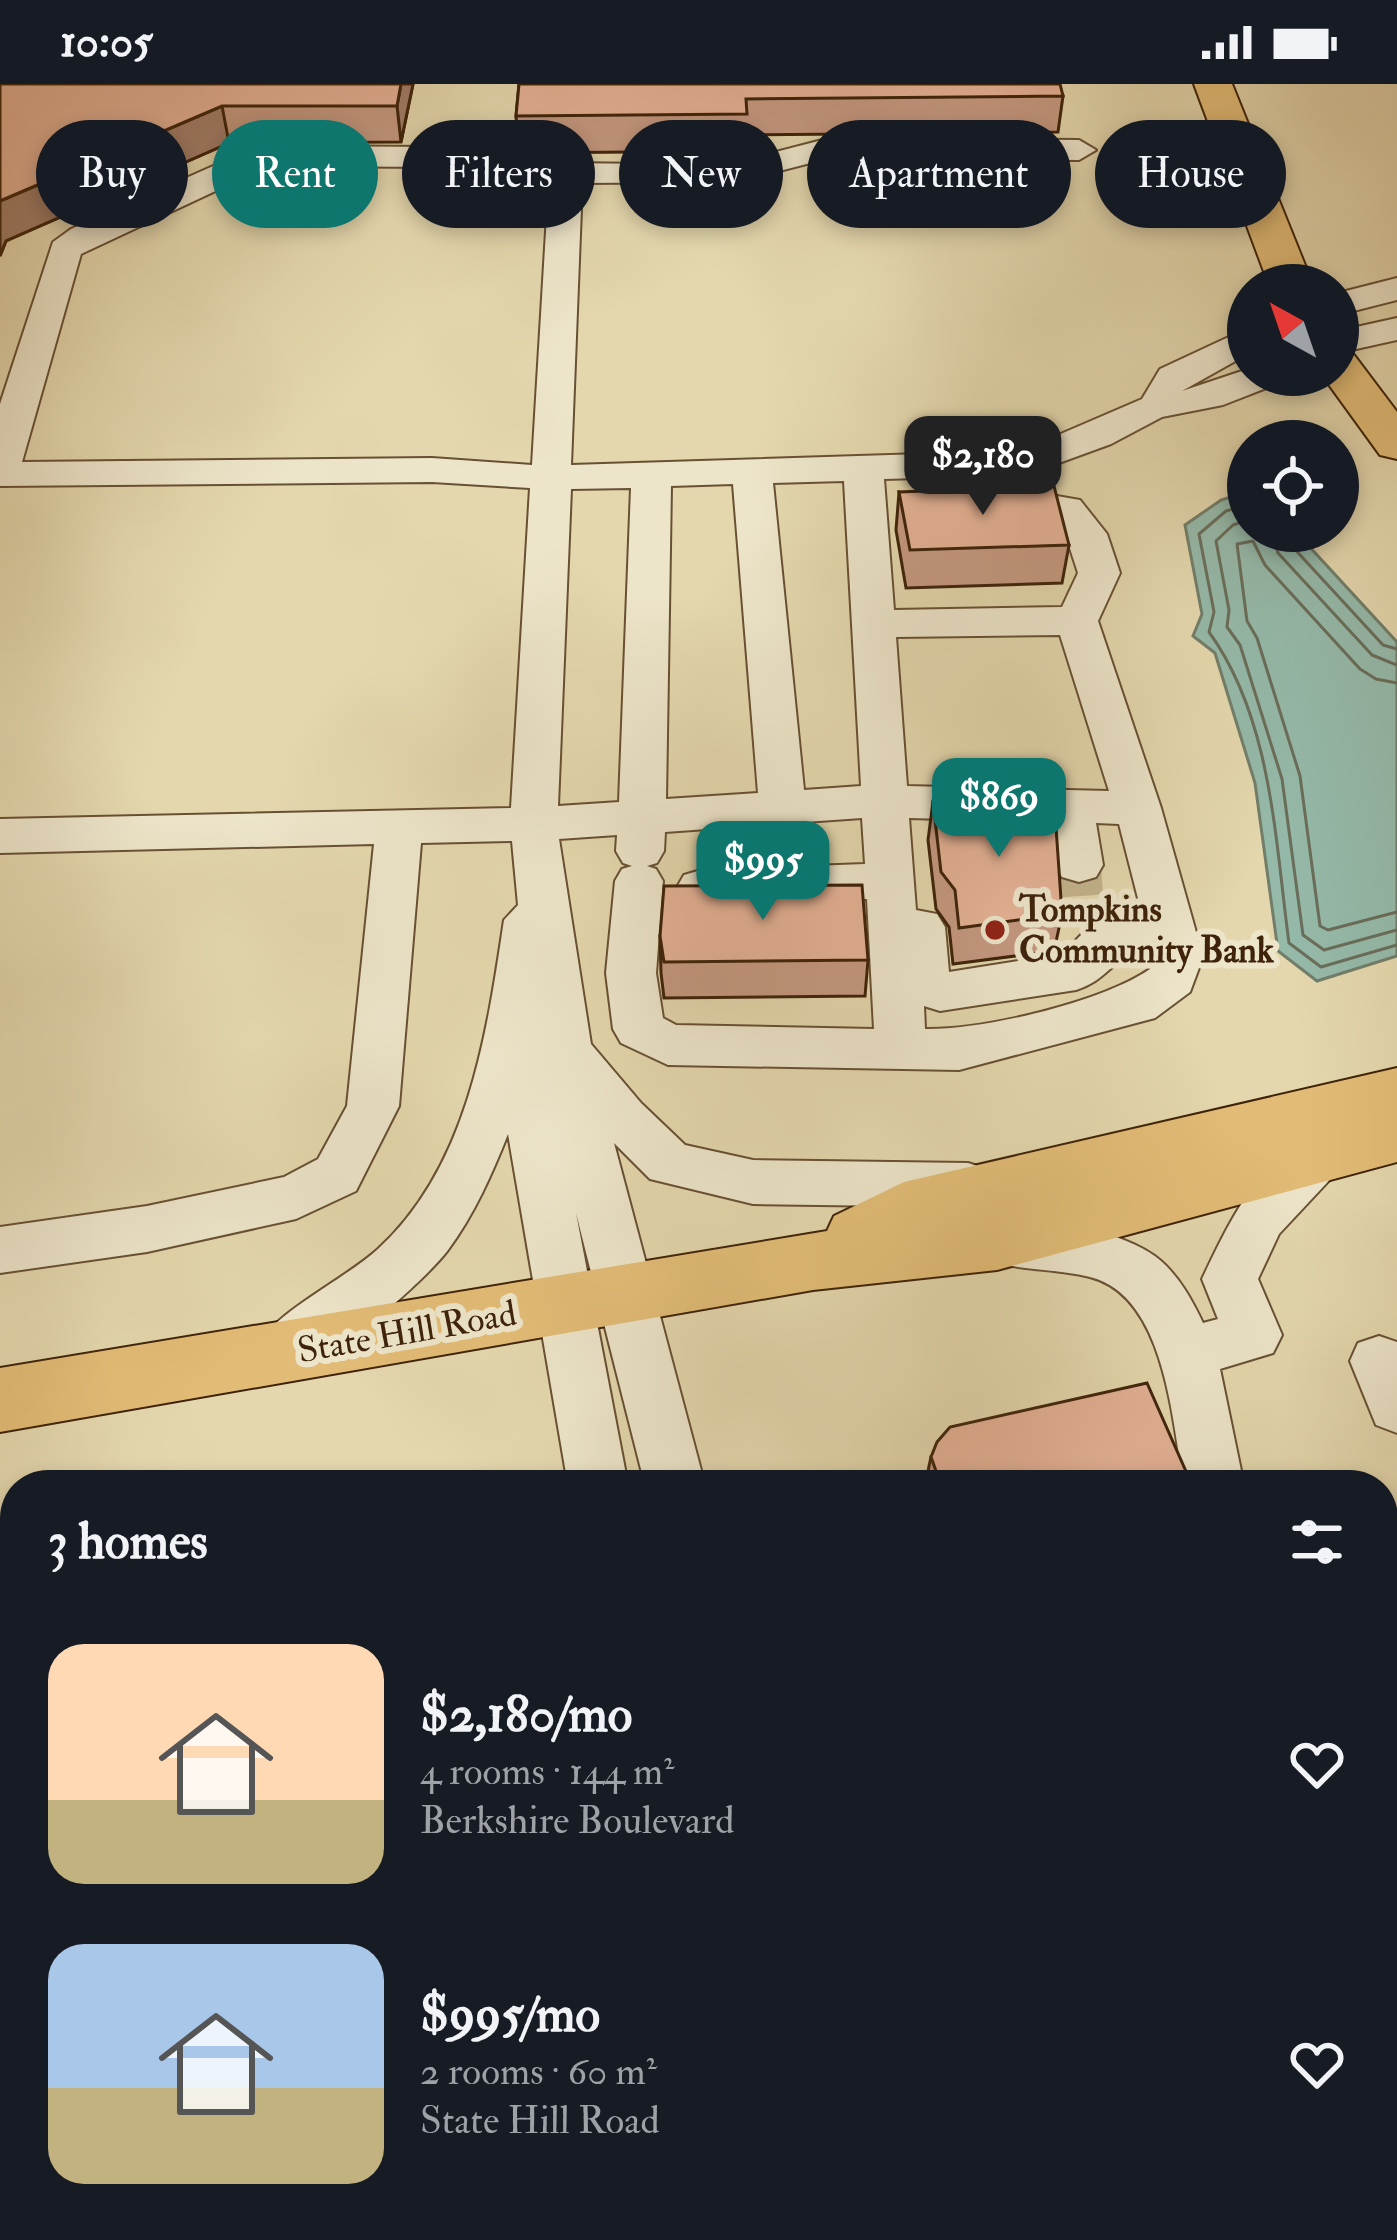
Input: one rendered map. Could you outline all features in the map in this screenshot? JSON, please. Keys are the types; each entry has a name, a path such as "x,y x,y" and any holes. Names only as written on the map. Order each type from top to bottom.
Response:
{"main road":[{"path":"1213,84 1283,264"},
{"path":"1359,393 1397,445"},
{"name":"State Hill Road","path":"0,1400 813,1262 1002,1214 1397,1091"},
{"name":"State Hill Road","path":"1002,1214 1318,1157 1397,1136"}],"lane":[{"path":"595,173 737,172 830,148 1079,150"},
{"path":"402,157 289,156 250,162 64,248 0,471 432,470 554,478 1026,463 1097,436 1151,408 1227,390"},
{"path":"564,228 536,844 540,1031 597,1299 669,1470"},
{"path":"1359,299 1397,289"},
{"path":"1359,337 1397,329"},
{"path":"1151,408 1173,377 1227,350"},
{"path":"863,468 872,624 925,986 920,1049"},
{"path":"752,472 782,808"},
{"path":"651,475 650,639 631,973 639,1029 668,1045 959,1050 1137,1004 1172,979 1178,957 1138,808 1077,621 1099,573 1087,533 1066,508 1028,503 957,507"},
{"path":"865,515 911,510"},
{"path":"872,624 1077,621"},
{"path":"901,802 891,881 920,1049"},
{"path":"0,836 399,827 536,844 640,817 782,808 901,802 1138,808"},
{"path":"1070,806 1080,880 1108,938"},
{"path":"0,1250 147,1229 274,1202 296,1197 338,1175 373,1106 399,827"},
{"path":"639,881 653,889 891,881"},
{"path":"925,986 940,992 1076,971 1108,938 1170,927"},
{"path":"540,1031 669,1164 753,1182 819,1186 1002,1214 1101,1253 1146,1277 1180,1334 1211,1470"},
{"path":"281,1353 365,1291 428,1234 540,1031"},
{"path":"1180,1334 1253,1335 1230,1279 1259,1219 1318,1157"},
{"path":"597,1299 598,1470"}],"water":[{"path":"1227,498 1227,552 1314,552 1397,642 1397,956 1317,981 1278,951 1255,783 1215,653 1193,636 1202,614 1185,525"}],"building":[{"path":"0,84 401,84 397,106 222,106 188,121 36,120 36,186 0,201"},
{"path":"519,84 1060,84 1063,96 746,99 747,114 516,116"},
{"path":"1054,486 1069,545 910,550 899,492"},
{"path":"933,802 1044,802 1050,827 1056,827 1062,914 959,928 955,890 941,872"},
{"path":"862,885 868,960 664,962 660,936 664,886"},
{"path":"1147,1383 1185,1470 936,1470 931,1457 950,1427"}],"tunnel":[{"path":"1079,865 1081,896"}],"place":[{"name":"Tompkins Community Bank","path":"995,930"}]}
